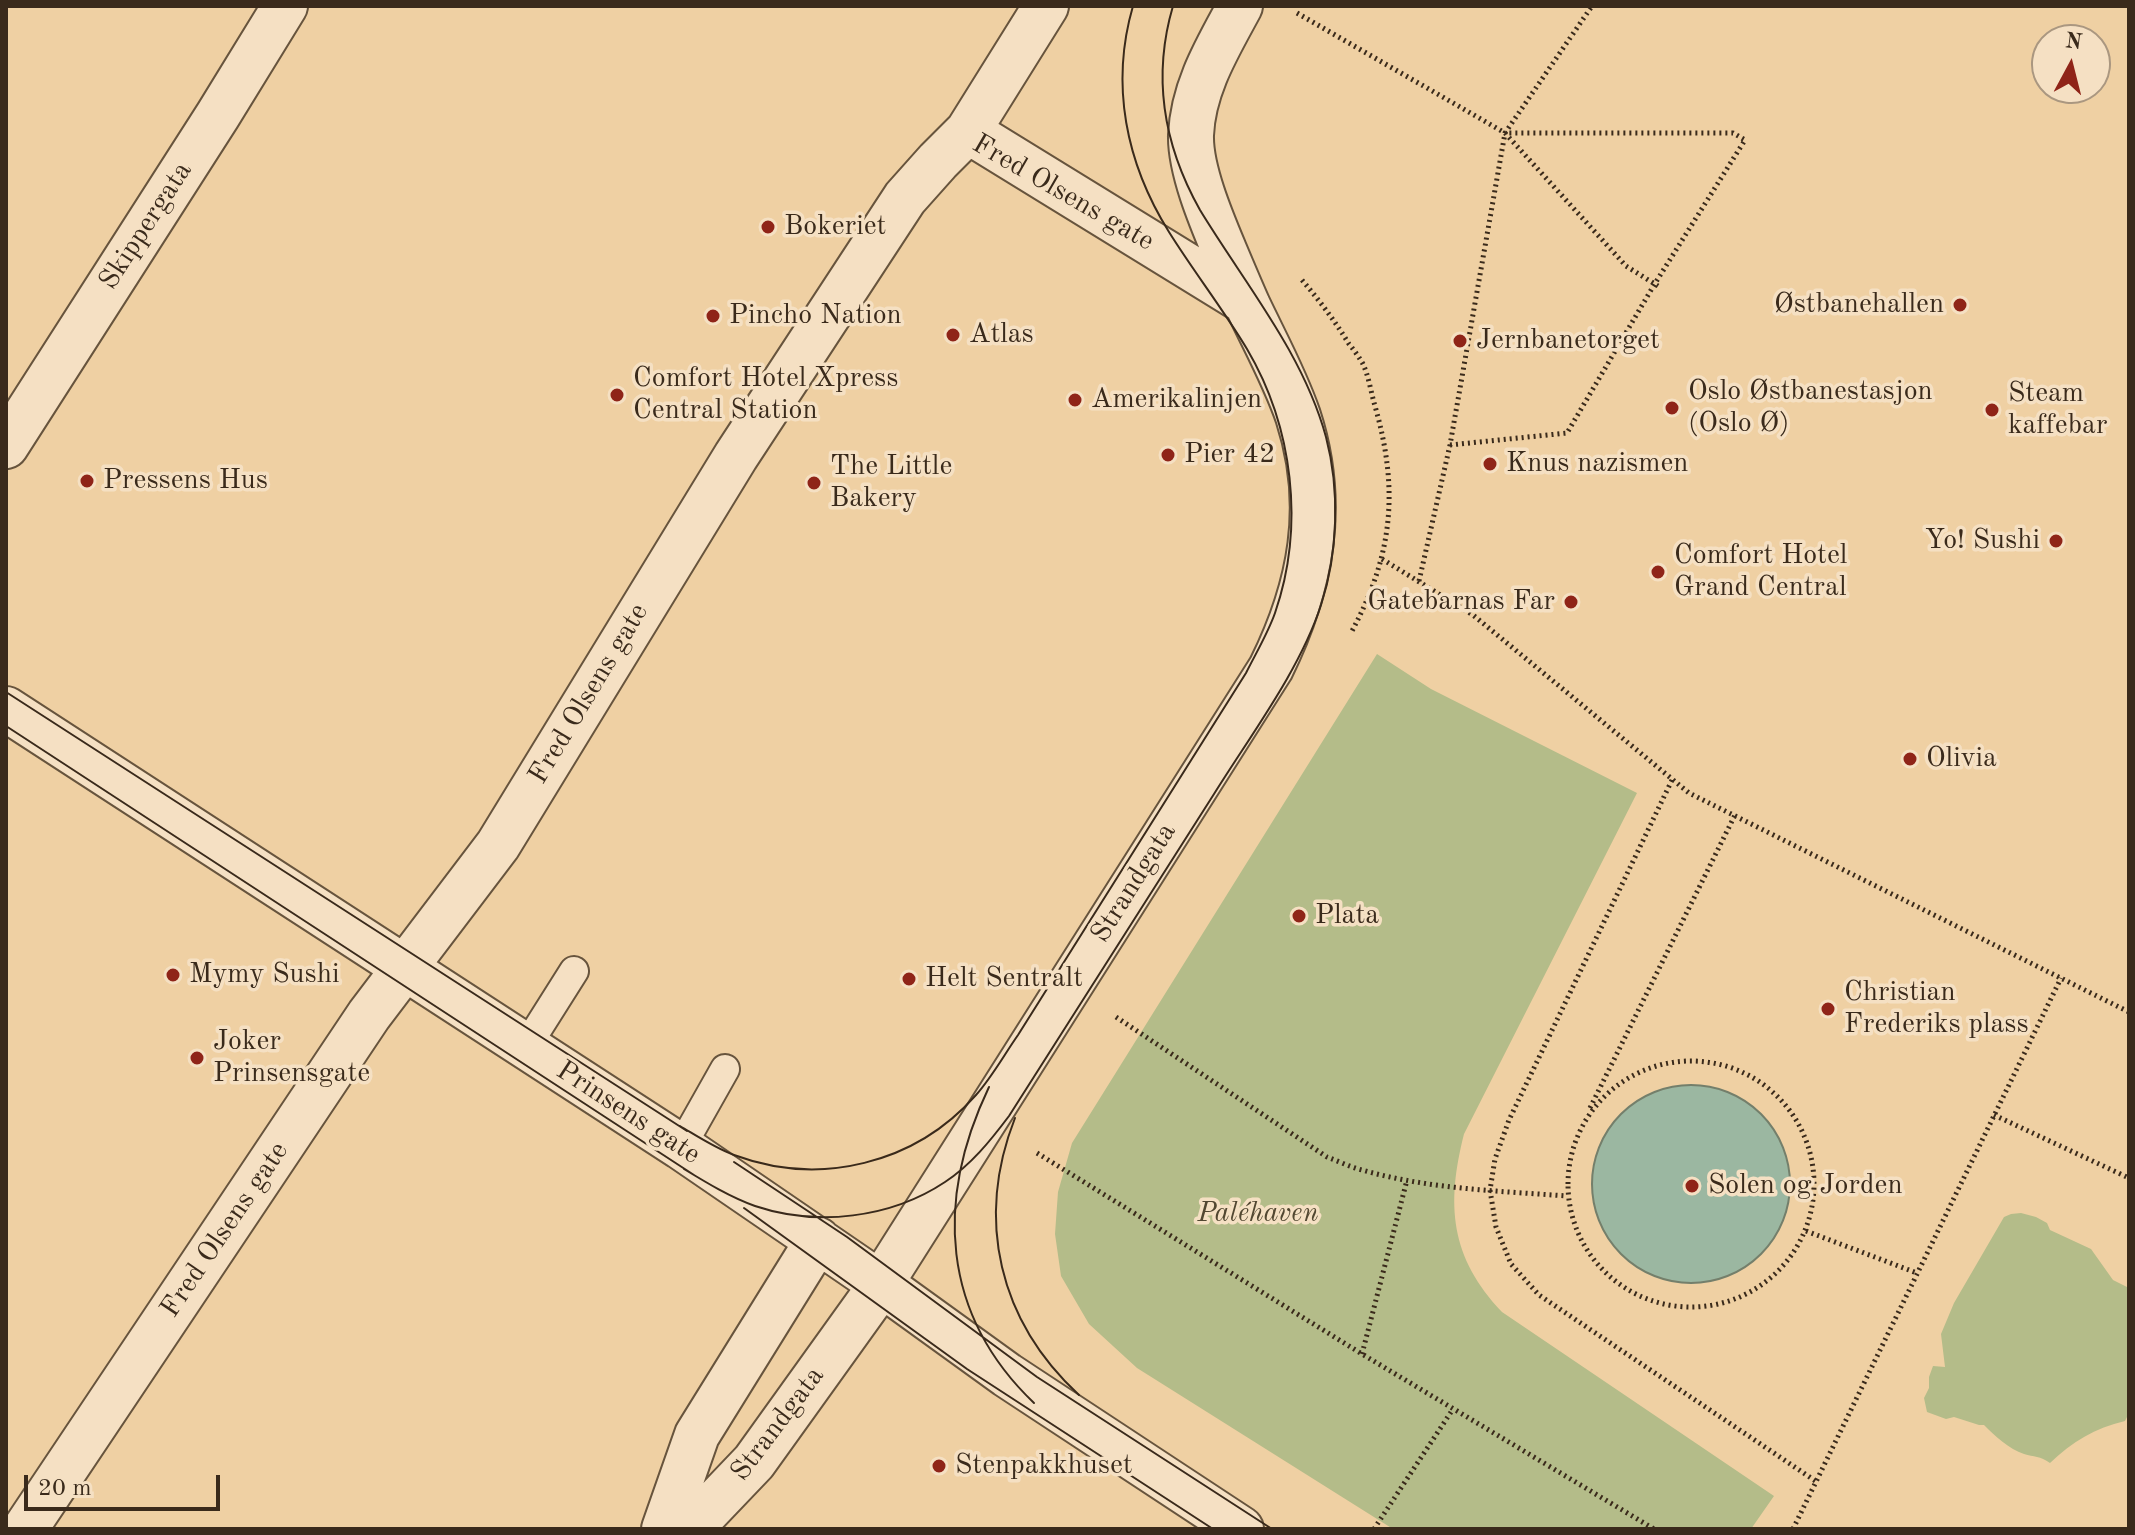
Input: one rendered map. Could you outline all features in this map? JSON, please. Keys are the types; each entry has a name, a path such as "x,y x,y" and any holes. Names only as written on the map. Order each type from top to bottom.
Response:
{"street":[{"name":"Skippergata","path":"6,446 285,6"},
{"path":"968,131 1046,6"},
{"path":"1240,6 1201,81 1191,136 1192,154 1209,213 1246,302"},
{"name":"Fred Olsens gate","path":"25,1529 361,1028 498,845 736,456 905,198 938,161 968,131 1246,302"},
{"name":"Strandgata","path":"690,1529 754,1462 881,1284 1271,668 1288,632 1300,597 1310,551 1313,506 1306,443 1297,415 1246,302"},
{"name":"Prinsens gate","path":"6,709 681,1147 996,1367 1241,1529"},
{"name":"Strandgata","path":"664,1529 697,1435 818,1240"}],"lane":[{"path":"526,1047 574,971"},
{"path":"681,1147 725,1069"}],"path":[{"path":"1419,581 1450,445 1505,133 1592,6"},
{"path":"1293,10 1505,133 1626,266 1656,285"},
{"path":"1450,445 1567,433 1745,140 1733,133 1505,133"},
{"path":"1382,559 1473,615 1689,793 2129,1012"},
{"path":"1672,780 1509,1120 1495,1159 1490,1190 1496,1227 1511,1264 1539,1295 1817,1482"},
{"path":"1587,1115 1616,1085 1653,1066 1695,1060 1734,1067 1768,1086 1796,1116 1811,1153 1815,1193 1806,1231 1785,1265 1754,1291 1717,1306 1678,1307 1637,1296 1603,1272 1578,1237 1567,1196 1570,1154 1587,1115 1735,815"},
{"path":"1793,1529 2061,978"},
{"path":"1112,1014 1327,1157 1361,1170 1407,1180 1567,1196"},
{"path":"1994,1115 2129,1178"},
{"path":"1037,1153 1362,1354 1654,1529"},
{"path":"1362,1354 1407,1180"},
{"path":"1806,1231 1917,1273"},
{"path":"1374,1529 1453,1409"}],"green space":[{"name":"Paléhaven","path":"1377,654 1431,689 1637,793 1464,1134 1455,1184 1457,1229 1472,1271 1502,1312 1774,1496 1751,1529 1393,1529 1137,1368 1089,1324 1061,1276 1055,1234 1058,1192 1072,1143"},
{"path":"2021,1213 2036,1217 2047,1223 2050,1230 2091,1249 2113,1280 2129,1288 2129,1413 2125,1421 2084,1437 2050,1463 2013,1449 1984,1425 1954,1417 1946,1419 1927,1412 1924,1398 1933,1366 1945,1367 1941,1334 1954,1303 2004,1217"}],"shaded area":[{"path":"1691,1085 1729,1093 1761,1114 1782,1146 1790,1184 1782,1222 1761,1254 1729,1275 1691,1283 1653,1275 1621,1254 1600,1222 1592,1184 1600,1146 1621,1114 1653,1093"}],"tram line":[{"path":"680,1126 734,1155 800,1169 864,1163 895,1153 925,1138 952,1119 982,1088 1018,1035 1246,673 1272,620 1290,546 1290,478 1284,444 1263,379 1247,349 1169,232 1142,179 1126,123 1123,94 1126,36 1133,6"},
{"path":"684,1169 755,1206 803,1216 828,1217 878,1211 901,1204 945,1182 963,1168 1009,1116 1273,702 1312,629 1327,585 1334,543 1335,500 1331,457 1316,406 1303,376 1200,210 1178,161 1165,111 1163,85 1163,59 1173,6"},
{"path":"6,692 687,1131"},
{"path":"6,726 694,1175"},
{"path":"989,1087 972,1129 960,1172 955,1213 956,1254 965,1294 980,1332 1003,1369 1034,1403"},
{"path":"1015,1118 1003,1156 997,1194 997,1231 1002,1267 1013,1302 1030,1335 1052,1366 1079,1395"},
{"path":"734,1162 847,1237 1037,1377 1272,1529"},
{"path":"744,1208 967,1369 1213,1529"}],"place":[{"name":"Bokeriet","path":"768,227"},
{"name":"Østbanehallen","path":"1960,305"},
{"name":"Pincho Nation","path":"713,316"},
{"name":"Atlas","path":"953,335"},
{"name":"Jernbanetorget","path":"1460,341"},
{"name":"Comfort Hotel Xpress Central Station","path":"617,395"},
{"name":"Amerikalinjen","path":"1075,400"},
{"name":"Oslo Østbanestasjon (Oslo Ø)","path":"1672,408"},
{"name":"Steam kaffebar","path":"1992,410"},
{"name":"Pier 42","path":"1168,455"},
{"name":"Knus nazismen","path":"1490,464"},
{"name":"Pressens Hus","path":"87,481"},
{"name":"The Little Bakery","path":"814,483"},
{"name":"Yo! Sushi","path":"2056,541"},
{"name":"Comfort Hotel Grand Central","path":"1658,572"},
{"name":"Gatebarnas Far","path":"1571,602"},
{"name":"Olivia","path":"1910,759"},
{"name":"Plata","path":"1299,916"},
{"name":"Mymy Sushi","path":"173,975"},
{"name":"Helt Sentralt","path":"909,979"},
{"name":"Christian Frederiks plass","path":"1828,1009"},
{"name":"Joker Prinsensgate","path":"197,1058"},
{"name":"Solen og Jorden","path":"1692,1186"},
{"name":"Stenpakkhuset","path":"939,1466"}]}
